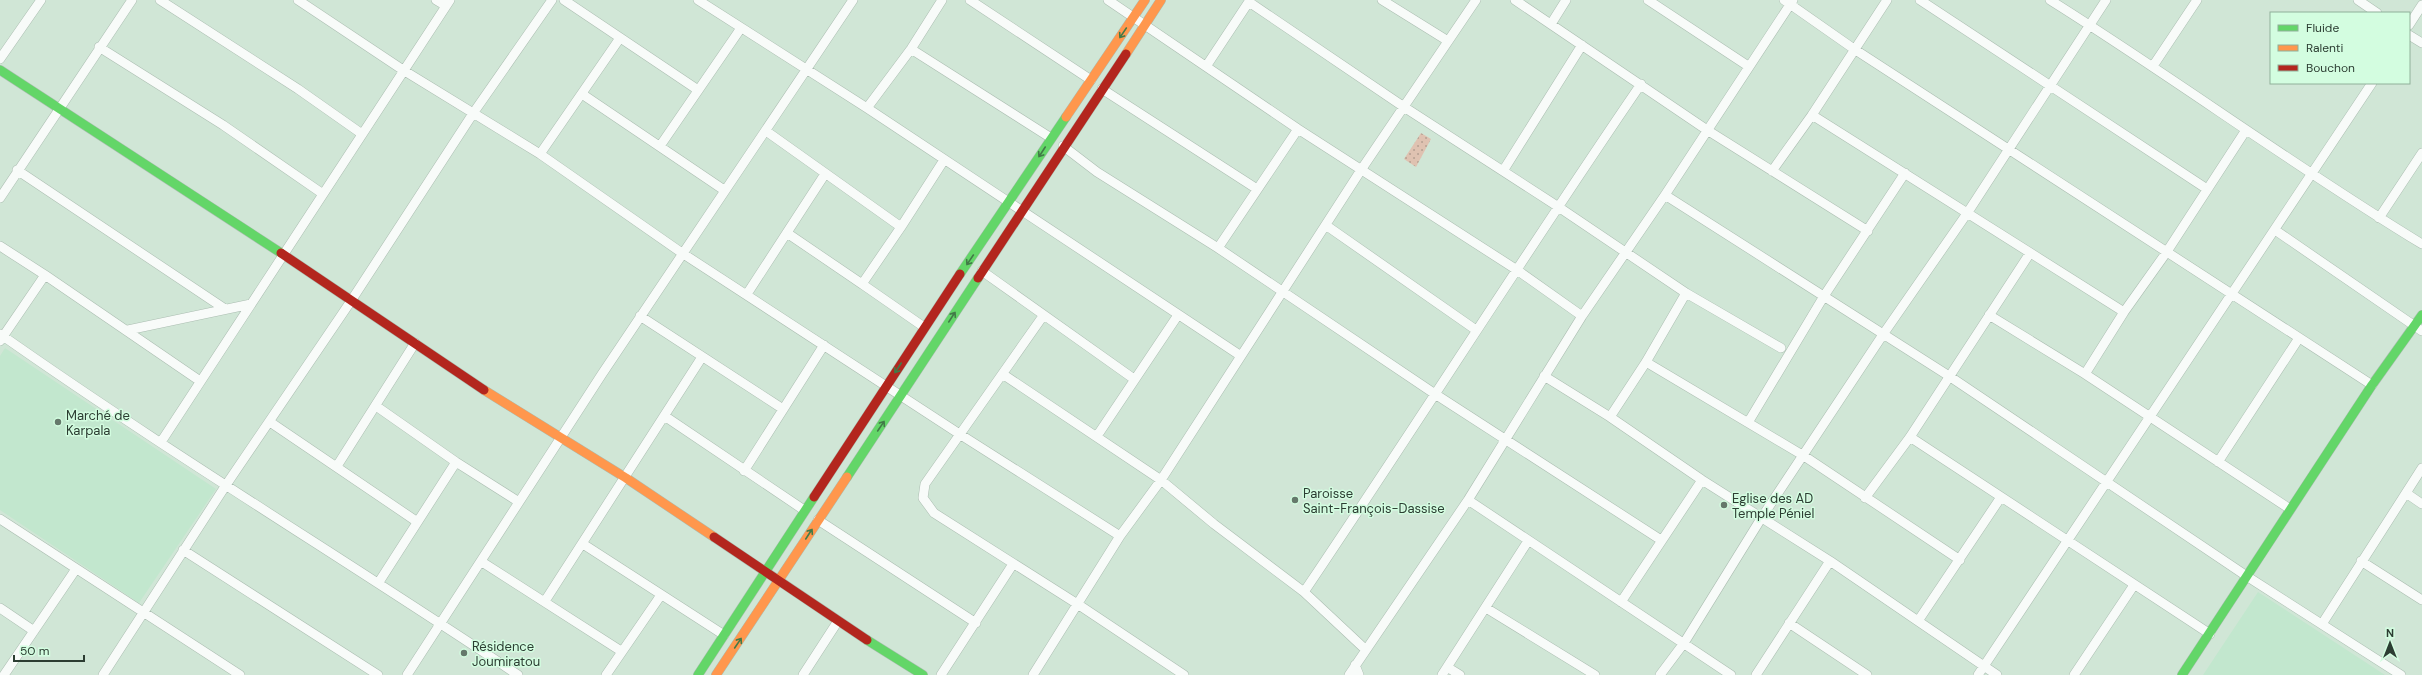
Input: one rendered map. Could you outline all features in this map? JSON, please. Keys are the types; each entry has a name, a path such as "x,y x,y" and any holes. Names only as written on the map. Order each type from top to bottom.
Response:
{"main road":[{"path":"698,675 764,571 924,327 1145,0"},
{"path":"716,675 1161,0"},
{"path":"0,70 285,255 414,344 626,478 838,621 923,675"},
{"path":"2182,675 2248,577 2290,509 2372,385 2418,328 2422,315"}],"street":[{"path":"0,59 41,0"},
{"path":"0,198 99,46 132,0"},
{"path":"160,0 298,89 362,134"},
{"path":"298,0 403,70 474,112 540,154 682,253 902,394 961,435 1120,536"},
{"path":"161,442 200,380 285,255 403,70 448,3 436,0"},
{"path":"104,675 226,485 351,301 474,112 552,0"},
{"path":"564,0 698,90"},
{"path":"698,0 867,108 1241,356"},
{"path":"407,675 442,624 519,502 640,316 853,0"},
{"path":"867,108 911,49 942,0"},
{"path":"970,0 1091,80"},
{"path":"1108,0 1207,65 1298,129 1517,270 1582,316"},
{"path":"1382,0 1448,41"},
{"path":"1033,675 1079,604 1120,536 1161,480 1327,226 1361,170 1476,0"},
{"path":"1515,0 1707,130 1868,231"},
{"path":"1551,24 1566,0"},
{"path":"1648,0 1748,66"},
{"path":"1772,171 1812,115 1887,0"},
{"path":"1920,0 2207,189"},
{"path":"2050,0 2153,66 2246,130 2379,218 2422,244"},
{"path":"1660,675 1684,643 1762,517 1804,456 1884,333 1968,212 2049,85 2106,0"},
{"path":"2153,66 2197,0"},
{"path":"2358,0 2376,12"},
{"path":"1207,65 1250,1 1404,108 1557,206 1686,293 1781,348"},
{"path":"1349,675 1468,500 1505,438 1582,316 1665,195 1789,1 1854,49 2009,148 2166,253 2372,385"},
{"path":"2410,24 2422,5"},
{"path":"660,146 741,28"},
{"path":"2410,36 2422,44"},
{"path":"540,154 620,38"},
{"path":"1503,171 1582,45"},
{"path":"99,46 222,125 323,194"},
{"path":"911,49 1051,138"},
{"path":"1304,592 1517,270 1557,206 1641,84"},
{"path":"1978,675 2313,174 2371,84"},
{"path":"1102,89 1257,188"},
{"path":"582,94 724,190"},
{"path":"1812,115 1968,212 2124,312"},
{"path":"1218,248 1298,129"},
{"path":"2085,374 2124,312 2166,253 2246,130"},
{"path":"766,131 901,227"},
{"path":"1064,146 1097,172 1218,248 1435,394 1660,540"},
{"path":"2379,218 2422,153"},
{"path":"862,284 944,160"},
{"path":"17,170 225,309"},
{"path":"1749,421 1824,296 1905,173"},
{"path":"747,294 825,174"},
{"path":"1665,195 1950,376 2248,577 2401,675"},
{"path":"1327,226 1476,330"},
{"path":"2275,230 2418,328"},
{"path":"787,233 924,327"},
{"path":"0,246 128,330 200,380"},
{"path":"1865,498 1910,437 2030,253"},
{"path":"982,271 1043,316 1134,379"},
{"path":"45,275 1,337 226,485 379,582 518,675"},
{"path":"1610,416 1646,362 1686,293"},
{"path":"128,330 251,304"},
{"path":"1097,436 1178,315"},
{"path":"1989,315 2085,374 2290,509"},
{"path":"640,316 782,409"},
{"path":"1043,316 1004,375 925,484 923,498 934,513 1013,564 1079,604 1184,675"},
{"path":"2218,462 2299,338"},
{"path":"337,466 414,344"},
{"path":"744,471 824,345"},
{"path":"546,601 666,417 702,357"},
{"path":"1646,362 1749,421 1960,560"},
{"path":"1004,375 1161,480 1214,524 1304,592 1366,650"},
{"path":"1544,376 1610,416 1702,480 1830,561 1997,675"},
{"path":"376,406 456,462 519,502"},
{"path":"666,417 804,510"},
{"path":"270,422 337,466 416,522"},
{"path":"1910,437 2210,634"},
{"path":"379,582 416,522 456,462"},
{"path":"2322,624 2422,468"},
{"path":"1621,602 1660,540 1702,480"},
{"path":"2406,493 2422,504"},
{"path":"1918,621 2001,497"},
{"path":"1468,500 1731,675"},
{"path":"0,519 240,675"},
{"path":"818,520 976,623"},
{"path":"1442,675 1528,541"},
{"path":"583,544 724,635"},
{"path":"183,550 378,675"},
{"path":"1756,675 1830,561"},
{"path":"2361,561 2422,598"},
{"path":"482,562 546,601 621,650"},
{"path":"941,675 1013,564"},
{"path":"4,675 76,569"},
{"path":"2074,675 2134,585"},
{"path":"606,675 621,650 661,595"},
{"path":"0,608 34,631"},
{"path":"1486,608 1595,675"},
{"path":"803,675 838,621"},
{"path":"1789,623 1867,675"},
{"path":"1355,666 1359,675"},
{"path":"1447,667 1460,675"}],"shaded area":[{"path":"1421,133 1431,139 1416,167 1404,159"},
{"name":"Marché de Karpala","path":"5,348 216,489 139,603 0,510 0,356"},
{"path":"2258,592 2385,675 2203,675"}],"traffic: fast":[{"path":"0,70 281,253"},
{"path":"960,274 1066,117"},
{"path":"847,477 978,278"},
{"path":"2182,675 2372,385 2422,315"},
{"path":"698,675 814,497"},
{"path":"867,640 923,675"}],"traffic: slow":[{"path":"1066,117 1145,0"},
{"path":"1126,54 1161,0"},
{"path":"484,390 626,478 714,537"},
{"path":"716,675 847,477"}],"traffic: jam":[{"path":"978,278 1126,54"},
{"path":"281,253 484,390"},
{"path":"814,497 960,274"},
{"path":"714,537 867,640"}],"place":[{"name":"Marché de Karpala","path":"58,422"},
{"name":"Paroisse Saint-François-Dassise","path":"1295,500"},
{"name":"Eglise des AD Temple Péniel","path":"1724,505"},
{"name":"Résidence Joumiratou","path":"464,653"}]}
